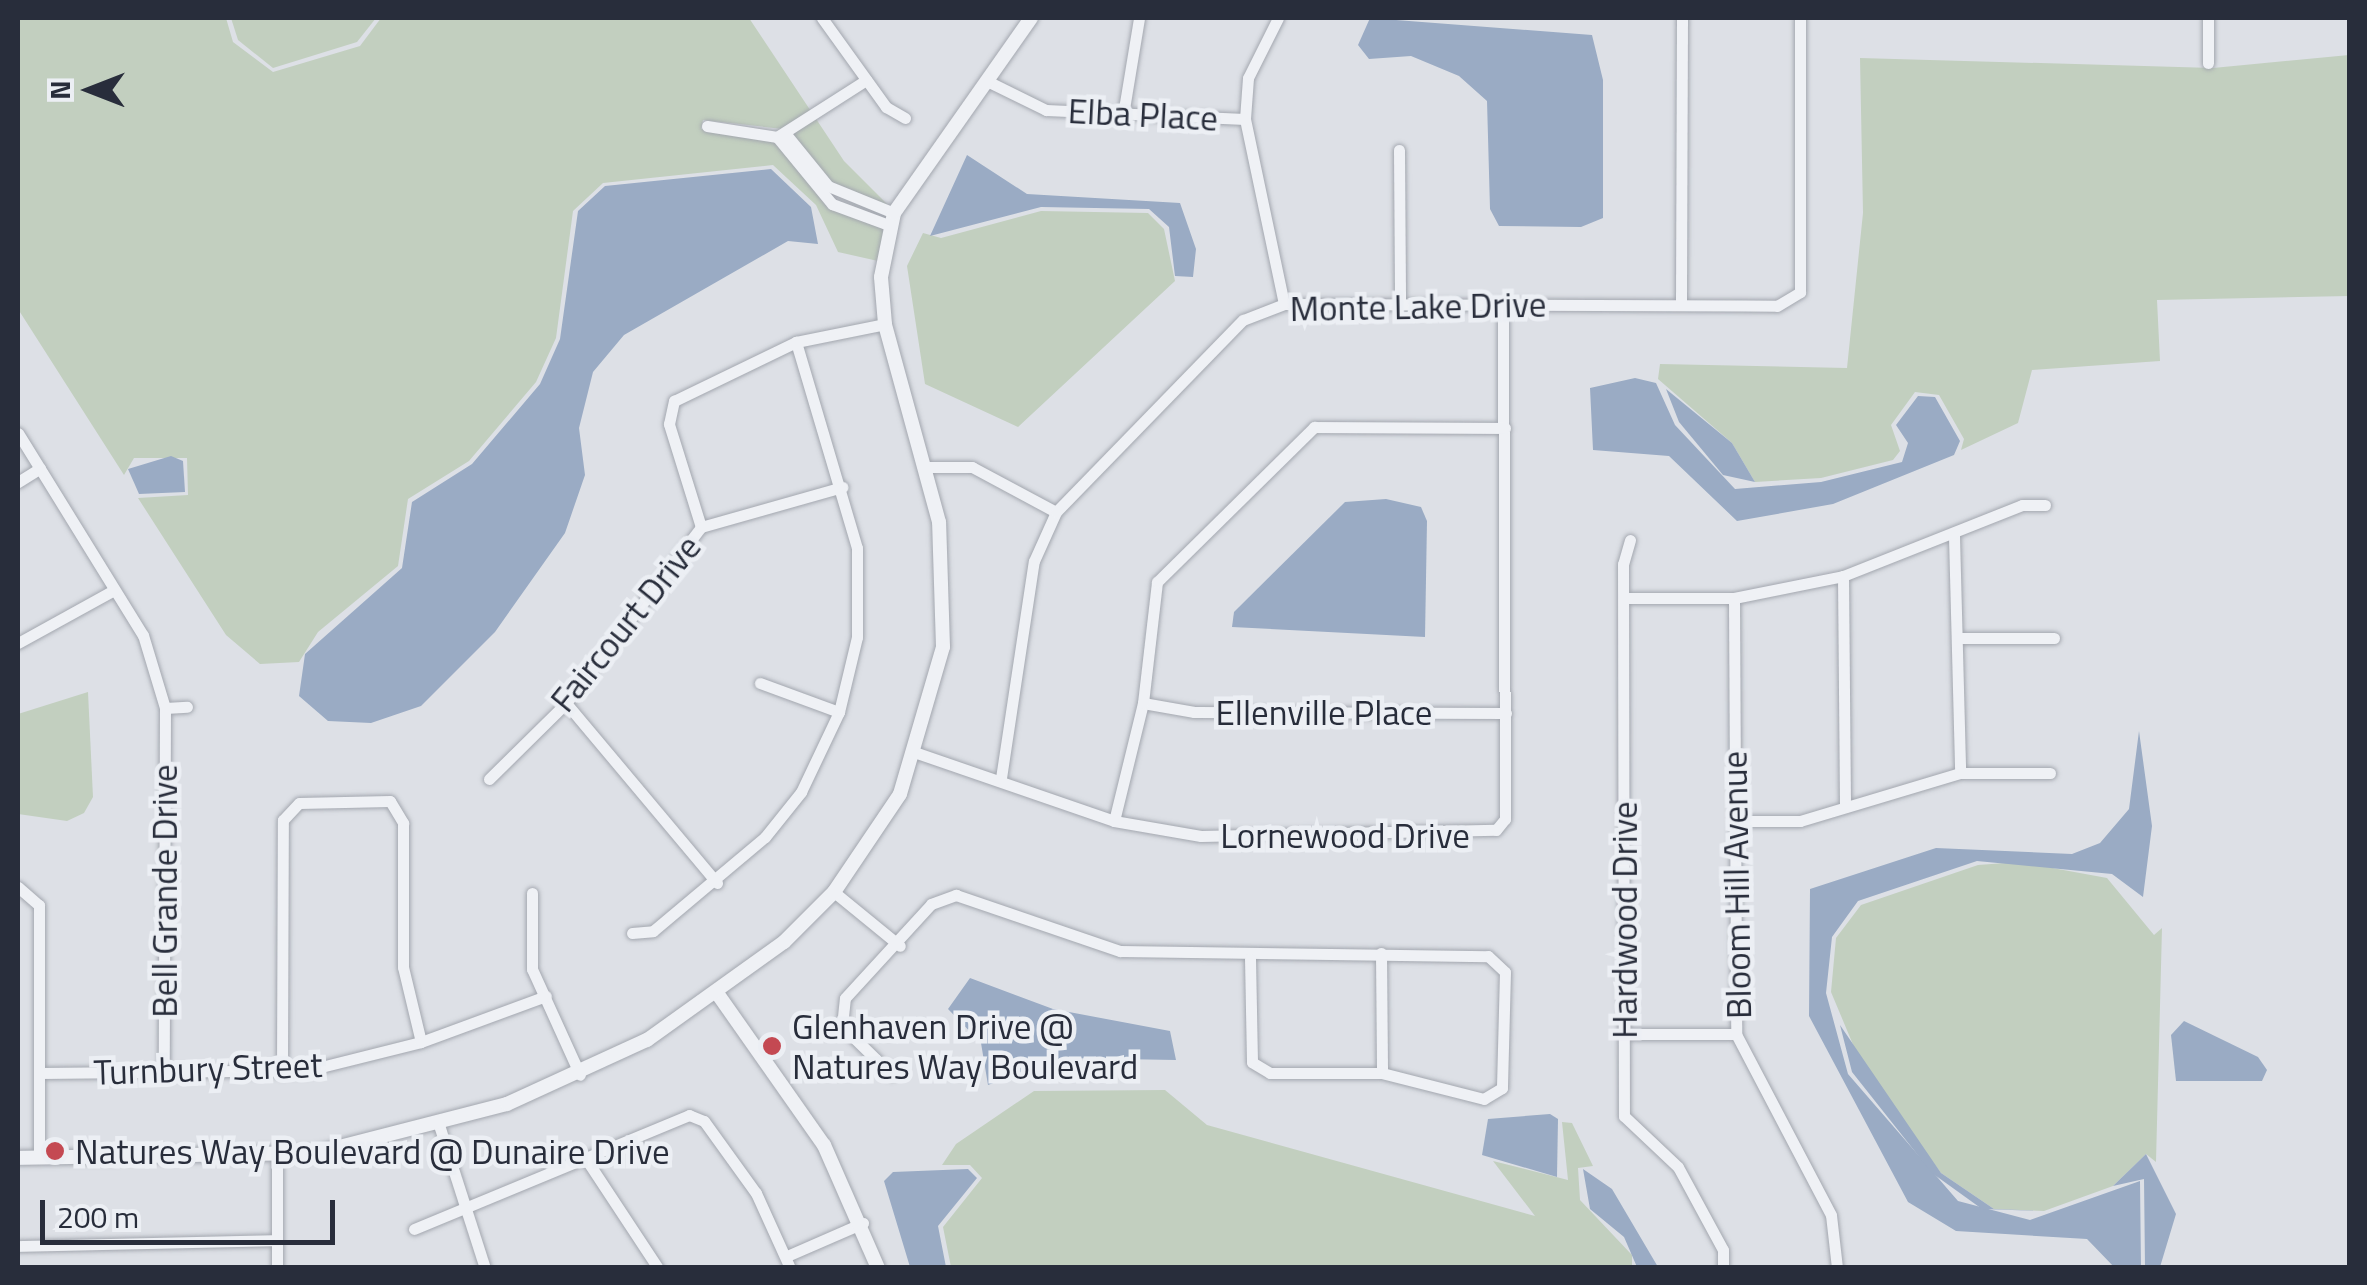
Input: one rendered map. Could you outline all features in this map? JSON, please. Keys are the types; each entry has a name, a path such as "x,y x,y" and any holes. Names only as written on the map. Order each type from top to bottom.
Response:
{"street":[{"path":"822,18 866,80 906,118"},
{"path":"18,1158 277,1156 438,1125 580,1075 718,993 834,892 876,836 917,753 943,647 940,522 885,324 881,277 892,219 1031,18"},
{"path":"1123,115 1139,18"},
{"path":"1278,18 1248,78 1245,119 1284,304"},
{"path":"1681,304 1682,18"},
{"name":"Monte Lake Drive","path":"1001,778 1034,561 1056,512 1244,320 1284,304 1777,306 1800,292 1800,18"},
{"path":"2208,18 2208,63"},
{"path":"707,126 781,135 866,80"},
{"name":"Elba Place","path":"987,81 1046,110 1245,119"},
{"path":"781,135 828,186 892,219"},
{"path":"781,135 822,196 858,216 892,219"},
{"path":"1399,150 1400,302"},
{"path":"858,216 862,201"},
{"name":"Lornewood Drive","path":"917,753 1001,778 1114,821 1201,836 1485,835 1505,820 1503,304"},
{"path":"701,526 669,424 674,402 796,342 885,324"},
{"path":"632,933 653,932 717,883 801,792 839,712 858,638 857,548 842,486 796,342"},
{"path":"1114,821 1144,703 1156,582 1314,428 1505,428"},
{"name":"Bell Grande Drive","path":"18,433 143,635 165,708 164,1074"},
{"path":"926,467 972,467 1056,512"},
{"path":"18,482 40,468"},
{"name":"Faircourt Drive","path":"488,779 566,703 701,526 842,486"},
{"path":"1624,598 1734,598 1843,576 1954,536 2022,505 2045,505"},
{"path":"1954,536 1960,638 1960,773"},
{"name":"Hardwood Drive","path":"1630,540 1624,598 1624,1116 1678,1167 1723,1250 1723,1268"},
{"path":"1843,576 1845,807"},
{"path":"18,643 114,590"},
{"name":"Bloom Hill Avenue","path":"1734,598 1736,1034 1831,1215 1837,1268"},
{"path":"1960,638 2054,638"},
{"path":"760,683 839,712"},
{"path":"566,703 717,883"},
{"name":"Ellenville Place","path":"1144,703 1506,713"},
{"path":"165,708 187,708"},
{"path":"1735,821 1800,821 1960,773 2050,773"},
{"path":"282,1072 283,820 299,803 390,801 403,823 404,967 421,1042"},
{"path":"18,888 38,905 39,1158"},
{"path":"834,892 900,946"},
{"path":"532,894 526,938 580,1075"},
{"path":"891,1074 842,1026 845,998 900,946 931,904 956,895 1120,950 1250,959 1382,953 1488,956 1505,972 1502,1088 1484,1099 1382,1073 1270,1073 1252,1062 1250,959"},
{"path":"1382,953 1382,1073"},
{"path":"718,993 824,1145 863,1223 878,1268"},
{"name":"Turnbury Street","path":"40,1073 282,1072 421,1042 546,996"},
{"path":"1624,1034 1736,1034"},
{"path":"414,1229 461,1206 588,1162 676,1120 704,1121 788,1262 863,1223"},
{"path":"438,1125 461,1206 485,1268"},
{"path":"277,1156 277,1268"},
{"path":"588,1162 658,1268"},
{"path":"18,1246 277,1240"}],"green space":[{"path":"18,18 226,18 233,42 273,72 360,46 381,18 749,18 844,161 889,206 832,182 783,129 703,120 701,129 775,142 828,208 885,229 878,261 838,252 816,205 773,165 603,183 573,211 556,338 536,382 469,461 408,499 398,566 318,632 299,662 260,664 226,635 138,498 188,495 187,458 134,458 124,475 18,309"},
{"path":"231,18 376,18 357,42 273,68 238,40"},
{"path":"2349,55 2349,296 2157,300 2160,361 2032,370 2018,423 1961,450 1964,439 1939,395 1915,392 1891,425 1900,451 1893,460 1821,478 1755,482 1732,443 1658,379 1660,364 1847,368 1863,213 1860,58 2213,68"},
{"path":"1041,211 1148,213 1164,229 1175,281 1018,427 925,384 907,266 923,233 941,238"},
{"path":"88,692 93,797 84,813 67,821 18,814 18,714"},
{"path":"2019,862 2107,878 2154,935 2162,928 2156,1162 2146,1154 2113,1186 2044,1211 1994,1209 1941,1173 1862,1066 1831,992 1836,938 1861,905 1978,865"},
{"path":"1165,1090 1207,1125 1535,1216 1493,1161 1568,1180 1562,1122 1572,1123 1593,1166 1578,1168 1580,1200 1632,1255 1632,1267 951,1267 943,1227 982,1178 970,1165 942,1165 956,1144 1034,1091"}],"water":[{"path":"1370,18 1592,35 1603,80 1603,218 1581,227 1499,226 1490,209 1487,101 1459,76 1411,56 1369,59 1358,45"},
{"path":"967,155 1027,194 1180,203 1196,249 1193,277 1175,276 1169,227 1149,209 1041,207 930,236"},
{"path":"771,169 811,207 818,244 788,241 624,335 593,372 579,428 585,475 565,533 495,632 421,706 371,723 328,721 299,696 305,654 402,568 412,502 472,464 540,384 560,339 578,211 605,186"},
{"path":"1635,378 1656,383 1675,425 1735,489 1821,482 1902,462 1908,443 1896,425 1918,396 1935,397 1960,441 1954,455 1833,504 1737,521 1669,456 1593,450 1590,388"},
{"path":"1666,389 1732,443 1755,482 1723,475 1679,422"},
{"path":"171,456 183,461 185,492 139,494 128,469"},
{"path":"1386,499 1421,507 1427,521 1425,637 1232,627 1234,612 1345,502"},
{"path":"2139,731 2152,826 2143,897 2112,874 1977,861 1858,901 1832,937 1826,993 1848,1074 1958,1201 2030,1220 2140,1181 2141,1267 2115,1268 2087,1239 1956,1231 1908,1202 1809,1016 1810,889 1936,848 2072,854 2100,843 2129,809"},
{"path":"970,978 1053,1009 1170,1031 1176,1060 1062,1058 988,1085 981,1043 948,1009"},
{"path":"2184,1021 2258,1057 2267,1070 2262,1081 2176,1081 2171,1035"},
{"path":"1840,1025 1941,1173 1994,1209 2044,1211 1982,1209 1932,1173 1852,1072"},
{"path":"1550,1114 1558,1119 1557,1177 1482,1155 1488,1119"},
{"path":"2146,1154 2176,1214 2160,1267 2145,1267 2144,1179 2113,1186"},
{"path":"968,1169 977,1178 938,1226 946,1267 910,1267 884,1181 893,1172"},
{"path":"1583,1169 1612,1189 1658,1267 1637,1267 1624,1237 1590,1209"}],"place":[{"name":"Glenhaven Drive @ Natures Way Boulevard","path":"772,1046"},
{"name":"Natures Way Boulevard @ Dunaire Drive","path":"55,1151"}]}
